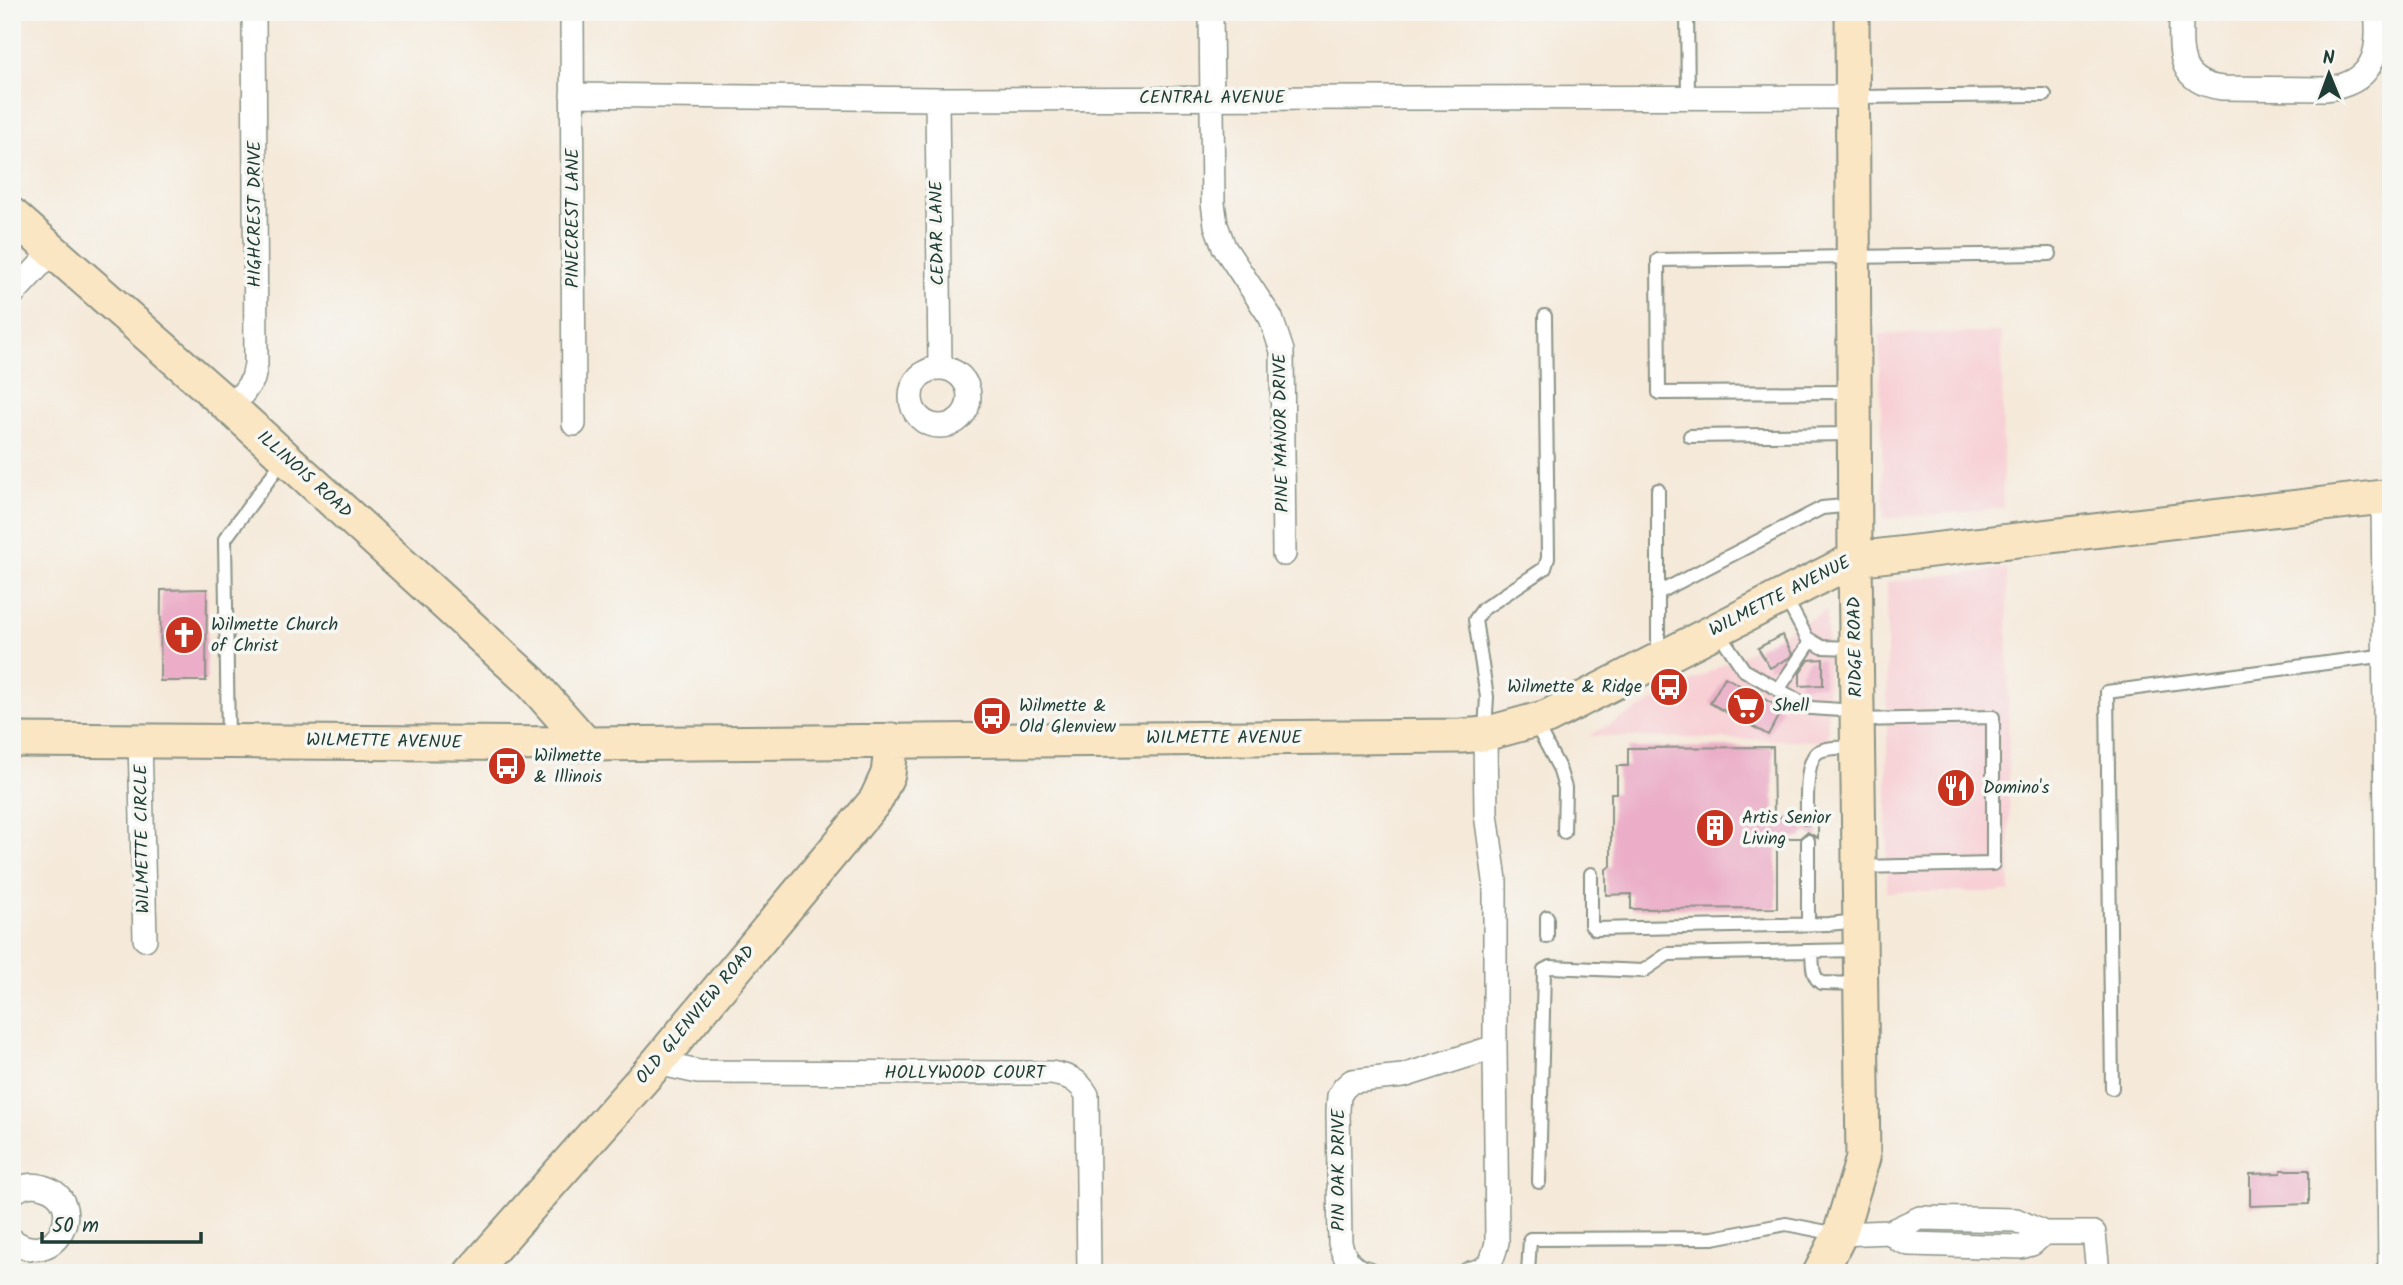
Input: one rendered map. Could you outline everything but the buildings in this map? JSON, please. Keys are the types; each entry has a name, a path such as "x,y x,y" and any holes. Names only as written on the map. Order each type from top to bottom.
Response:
{"street":[{"name":"HIGHCREST DRIVE","path":"232,409 253,379 256,364 254,12"},
{"name":"PINECREST LANE","path":"572,12 575,424"},
{"name":"PINE MANOR DRIVE","path":"1211,12 1213,203 1216,225 1224,247 1271,318 1282,351 1284,554"},
{"name":"RIDGE ROAD","path":"1820,1273 1840,1234 1863,1158 1855,559 1852,12"},
{"path":"2181,12 2181,56 2186,69 2196,81 2222,89 2340,88 2354,82 2367,71 2375,58 2382,24"},
{"name":"CENTRAL AVENUE","path":"572,95 937,99 1853,97"},
{"name":"CEDAR LANE","path":"937,99 940,367"},
{"name":"ILLINOIS ROAD","path":"12,215 232,409 531,682 586,744"},
{"path":"12,295 52,251"},
{"path":"2387,496 2390,1273"},
{"name":"WILMETTE AVENUE","path":"12,740 586,744 1447,737 1485,734 1546,717 1855,559 2387,496"},
{"path":"1470,1273 1481,1271 1489,1265 1497,1242 1495,880 1486,814 1485,734"},
{"name":"WILMETTE CIRCLE","path":"141,740 145,939"},
{"name":"OLD GLENVIEW ROAD","path":"471,1273 657,1063 876,800 888,774 891,740"},
{"name":"PIN OAK DRIVE","path":"1367,1273 1351,1264 1344,1256 1340,1243 1339,1096 1352,1081 1402,1076 1495,1047"},
{"name":"HOLLYWOOD COURT","path":"657,1063 698,1072 1051,1073 1068,1076 1081,1084 1087,1095 1089,1273"},
{"path":"12,1194 26,1186 47,1188 56,1194 65,1211 66,1221 63,1231 49,1245 29,1249 15,1245"},
{"path":"1840,1234 1890,1232 1920,1218 2015,1220 2044,1233 2094,1233 2098,1273"}],"lane":[{"path":"1687,12 1688,98"},
{"path":"1853,97 2045,96"},
{"path":"1854,392 1659,393 1658,260 2050,254"},
{"path":"1485,734 1487,697 1475,620 1483,609 1545,568 1548,558 1545,316"},
{"path":"1690,436 1855,435"},
{"path":"228,740 225,539 285,458"},
{"path":"1658,490 1658,660"},
{"path":"1658,593 1822,508 1855,505"},
{"path":"1784,595 1811,641 1822,647 1856,648"},
{"path":"1717,629 1744,670 1811,708 1857,726 1993,717 1993,864 1858,867"},
{"path":"1778,690 1811,641"},
{"path":"2112,1087 2107,692 2388,655"},
{"path":"1534,721 1559,768 1564,788 1564,832"},
{"path":"1807,816 1807,783 1812,759 1857,726"},
{"path":"1808,841 1808,924"},
{"path":"1591,874 1591,925 1595,929 1808,924 1859,935"},
{"path":"1547,917 1548,937"},
{"path":"1539,1182 1544,970 1550,967 1643,971 1668,954 1812,951 1859,935"},
{"path":"1812,951 1814,976 1817,981 1860,984"},
{"path":"1528,1273 1530,1239 1713,1238 1786,1224 1840,1234"}],"shaded area":[{"path":"2002,333 2003,508 1884,519 1879,334"},
{"path":"2007,568 2010,892 1887,892 1887,582"},
{"name":"Shell","path":"1827,610 1828,741 1588,736"}],"place":[{"name":"Wilmette Church of Christ","path":"184,635"},
{"name":"Wilmette & Ridge","path":"1669,687"},
{"name":"Shell","path":"1746,706"},
{"name":"Wilmette & Old Glenview","path":"992,716"},
{"name":"Wilmette & Illinois","path":"507,766"},
{"name":"Domino's","path":"1956,788"},
{"name":"Artis Senior Living","path":"1715,828"}]}
